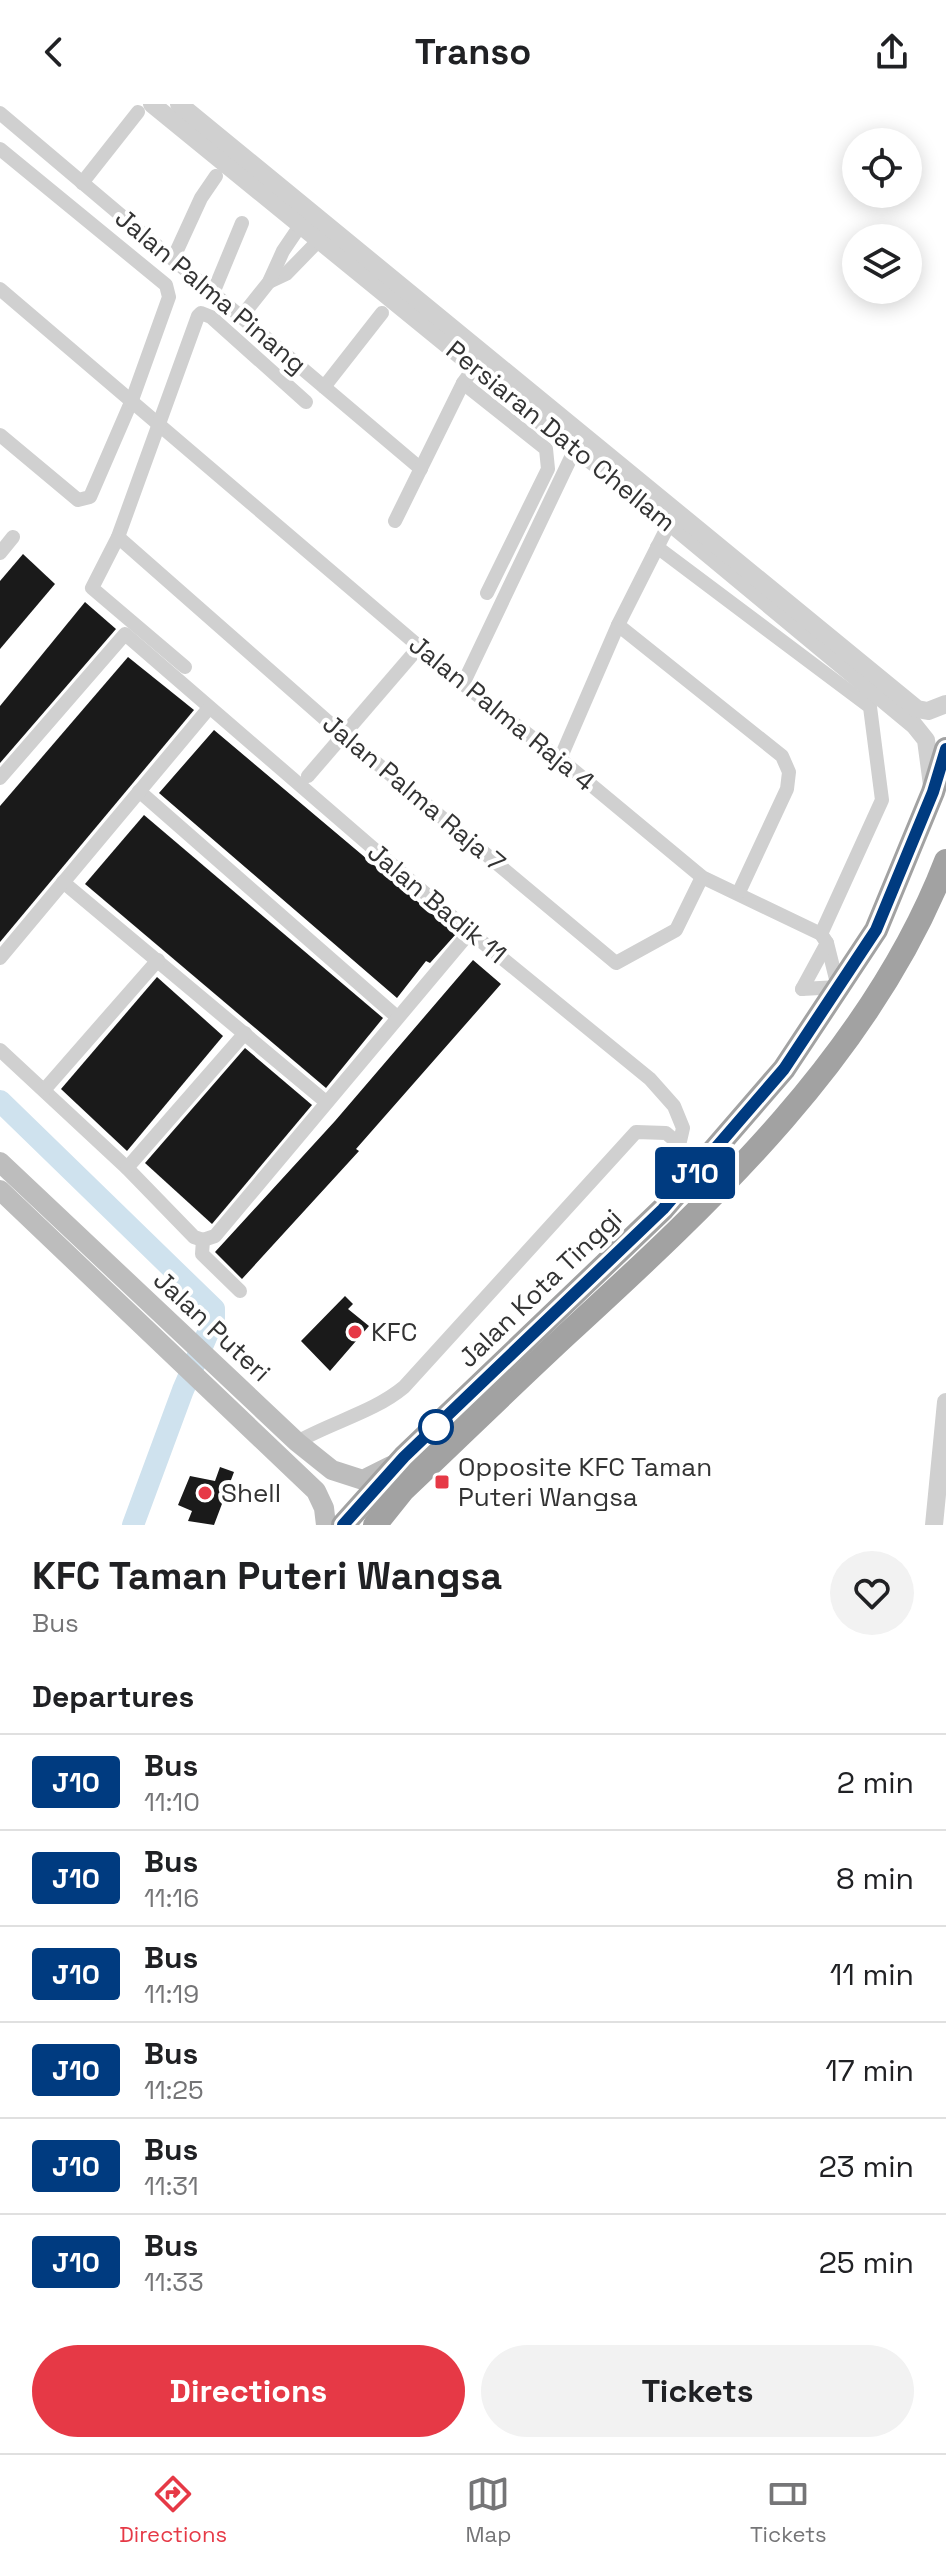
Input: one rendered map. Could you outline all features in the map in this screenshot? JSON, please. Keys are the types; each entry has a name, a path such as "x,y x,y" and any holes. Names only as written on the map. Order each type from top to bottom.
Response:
{"highway":[{"name":"Jalan Kota Tinggi","path":"343,1525 404,1457 663,1209 784,1069 876,930 933,792 946,749"},
{"name":"Jalan Kota Tinggi","path":"375,1525 403,1490 705,1207 816,1082 893,966 944,872"}],"main road":[{"name":"Jalan Puteri","path":"3,1170 297,1442 332,1470 363,1480 377,1475 404,1457"},
{"name":"Jalan Puteri","path":"0,1190 316,1491 324,1508 326,1525"}],"street":[{"path":"0,112 6,104"},
{"name":"Persiaran Dato Chellam","path":"179,104 305,218"},
{"path":"82,183 145,108"},
{"name":"Persiaran Dato Chellam","path":"145,108 326,234 673,516 917,709 928,711 946,704"},
{"name":"Jalan Palma Pinang","path":"0,112 421,469"},
{"path":"0,149 104,232 168,290 132,400 90,497 78,500 0,435"},
{"path":"173,259 216,176"},
{"path":"241,317 269,282 305,218"},
{"path":"213,293 242,223"},
{"path":"269,282 286,274 326,234"},
{"name":"Persiaran Dato Chellam","path":"326,234 575,449 673,516 914,725 926,740 933,792"},
{"name":"Jalan Palma Raja 4","path":"0,289 463,684 560,759 702,877 739,892 824,939"},
{"path":"185,667 92,588 118,537 201,313 211,317 306,402"},
{"path":"324,387 382,313"},
{"path":"395,521 463,383 476,365"},
{"path":"463,383 546,449 548,469 487,593"},
{"path":"463,684 575,449"},
{"path":"560,759 618,625 673,516"},
{"path":"0,553 13,537"},
{"name":"Jalan Palma Raja 7","path":"118,537 343,735 616,963 676,930 702,877"},
{"path":"657,547 870,707 882,800 802,989 838,987 824,939"},
{"path":"618,625 782,756 789,772 787,789 739,892"},
{"name":"Jalan Badik 11","path":"0,778 125,634 470,932 650,1079 674,1106 683,1128 675,1174 663,1209"},
{"path":"308,776 419,647"},
{"path":"0,958 209,708"},
{"path":"139,791 397,1017"},
{"path":"63,882 326,1102"},
{"path":"0,1050 127,1168 194,1237 203,1240 215,1236 470,932"},
{"path":"45,1089 158,960"},
{"path":"127,1168 245,1033"},
{"path":"297,1442 332,1422 385,1403 404,1387 636,1132 666,1133 679,1144"},
{"path":"203,1240 202,1254 240,1291"},
{"path":"934,1525 946,1402"}],"building":[{"path":"23,554 55,584 0,649 0,581"},
{"path":"85,602 116,629 0,763 0,706"},
{"path":"128,657 194,710 0,942 0,806"},
{"path":"214,730 456,934 430,963 426,961 397,998 159,793"},
{"path":"144,815 383,1018 326,1088 85,884"},
{"path":"473,960 501,984 356,1149 359,1151 242,1279 215,1252 335,1121"},
{"path":"157,977 223,1036 127,1151 61,1089"},
{"path":"245,1048 312,1105 212,1224 145,1163"},
{"path":"345,1296 353,1304 348,1309 369,1326 330,1371 301,1341"},
{"name":"Shell","path":"220,1467 234,1472 214,1525 188,1521 192,1511 178,1505 190,1476 215,1481"}],"waterway":[{"path":"0,1101 214,1309 214,1319 183,1390 133,1525"}],"bus line":[{"name":"J10","path":"343,1525 404,1457 663,1209 784,1069 876,930 933,792 946,749"}],"place":[{"name":"KFC","path":"355,1332"},
{"name":"Opposite KFC Taman Puteri Wangsa","path":"442,1482"},
{"name":"Shell","path":"205,1493"}]}
